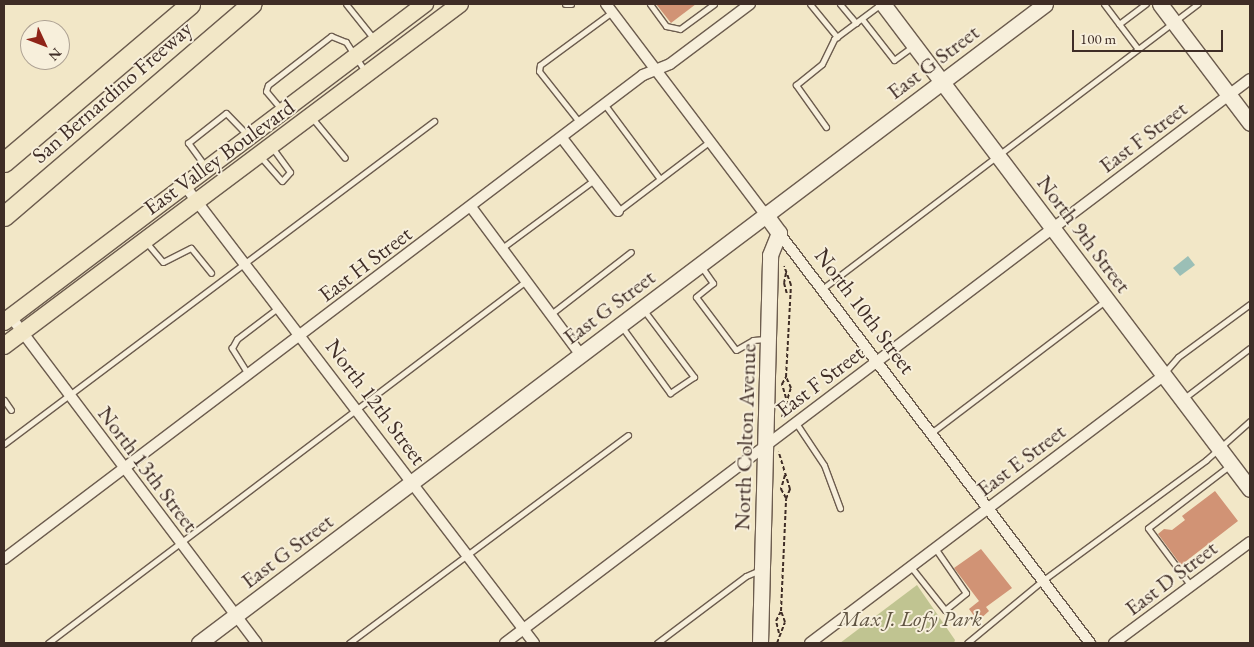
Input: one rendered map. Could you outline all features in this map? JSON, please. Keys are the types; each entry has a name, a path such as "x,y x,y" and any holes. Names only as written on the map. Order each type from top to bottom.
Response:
{"highway":[{"path":"47,126 172,4"},
{"name":"San Bernardino Freeway","path":"4,162 190,4"},
{"name":"San Bernardino Freeway","path":"4,216 251,4"}],"main road":[{"name":"East Valley Boulevard","path":"7,319 425,4"},
{"name":"East Valley Boulevard","path":"4,346 460,4"}],"street":[{"name":"East H Street","path":"4,559 302,336 644,75 670,64 750,4"},
{"path":"1160,4 1250,123"},
{"name":"North 9th Street","path":"885,5 1250,490"},
{"name":"East G Street","path":"199,643 765,214 943,82 1040,5"},
{"name":"North 10th Street","path":"609,8 1090,643"},
{"name":"East F Street","path":"505,643 1250,79"},
{"path":"562,138 618,211"},
{"name":"North 12th Street","path":"185,186 357,408 534,643"},
{"path":"471,207 581,355"},
{"name":"North Colton Avenue","path":"760,643 770,255 779,233"},
{"name":"North 13th Street","path":"7,319 22,331 257,643"},
{"name":"East E Street","path":"810,643 1164,375"},
{"name":"East D Street","path":"1114,643 1250,542"}],"lane":[{"path":"346,4 376,42"},
{"path":"565,4 571,4"},
{"path":"650,4 666,26 680,29 714,4"},
{"path":"810,4 837,37"},
{"path":"840,4 856,23"},
{"path":"1104,4 1138,49"},
{"path":"1119,24 1146,4"},
{"path":"822,289 1198,4"},
{"path":"826,126 796,85 822,64 837,37 885,5"},
{"path":"580,124 539,72 540,66 609,8"},
{"path":"862,19 894,60 914,45"},
{"path":"283,112 266,91 268,84 331,36 346,42 367,74"},
{"path":"605,105 660,179"},
{"path":"207,169 188,143 226,113 248,138"},
{"path":"311,116 345,158"},
{"path":"4,444 434,121"},
{"path":"618,211 709,142"},
{"path":"266,151 290,172 282,181 278,179 266,151"},
{"path":"502,248 594,180"},
{"path":"145,239 163,262 191,248 211,273"},
{"path":"551,314 631,252"},
{"path":"700,264 714,283 696,297 736,350 753,340 768,339"},
{"path":"48,643 526,281"},
{"path":"931,433 1107,300"},
{"name":"East E Street","path":"1164,375 1167,366 1250,304"},
{"path":"248,375 232,348 237,340 279,307"},
{"path":"620,325 670,393 694,377 643,308"},
{"path":"1183,399 1250,348"},
{"path":"4,400 11,410"},
{"path":"968,643 1042,581 1219,448 1250,421"},
{"path":"795,423 824,464 840,508"},
{"path":"349,643 628,435"},
{"path":"1191,586 1148,528 1232,464"},
{"path":"911,567 945,610 966,593 935,548"},
{"path":"657,643 746,576 762,569"}],"path":[{"path":"782,417 786,399 791,388 786,377 788,295 791,285 784,266"},
{"path":"786,272 784,283 788,295"},
{"path":"786,377 782,384 786,399"},
{"path":"777,643 785,622 782,611 786,499 790,489 779,452"},
{"path":"785,475 781,489 786,499"},
{"path":"779,634 776,621 782,611"}],"green space":[{"name":"Max J. Lofy Park","path":"917,585 955,640 954,643 840,643"}],"water":[{"path":"1188,256 1195,265 1180,276 1173,268"}],"building":[{"path":"656,4 696,4 671,23"},
{"path":"1215,491 1238,521 1181,565 1158,534 1164,529 1172,530 1185,520 1182,516"},
{"path":"981,549 1012,588 986,607 989,611 978,621 969,609 979,601 954,568"}]}
